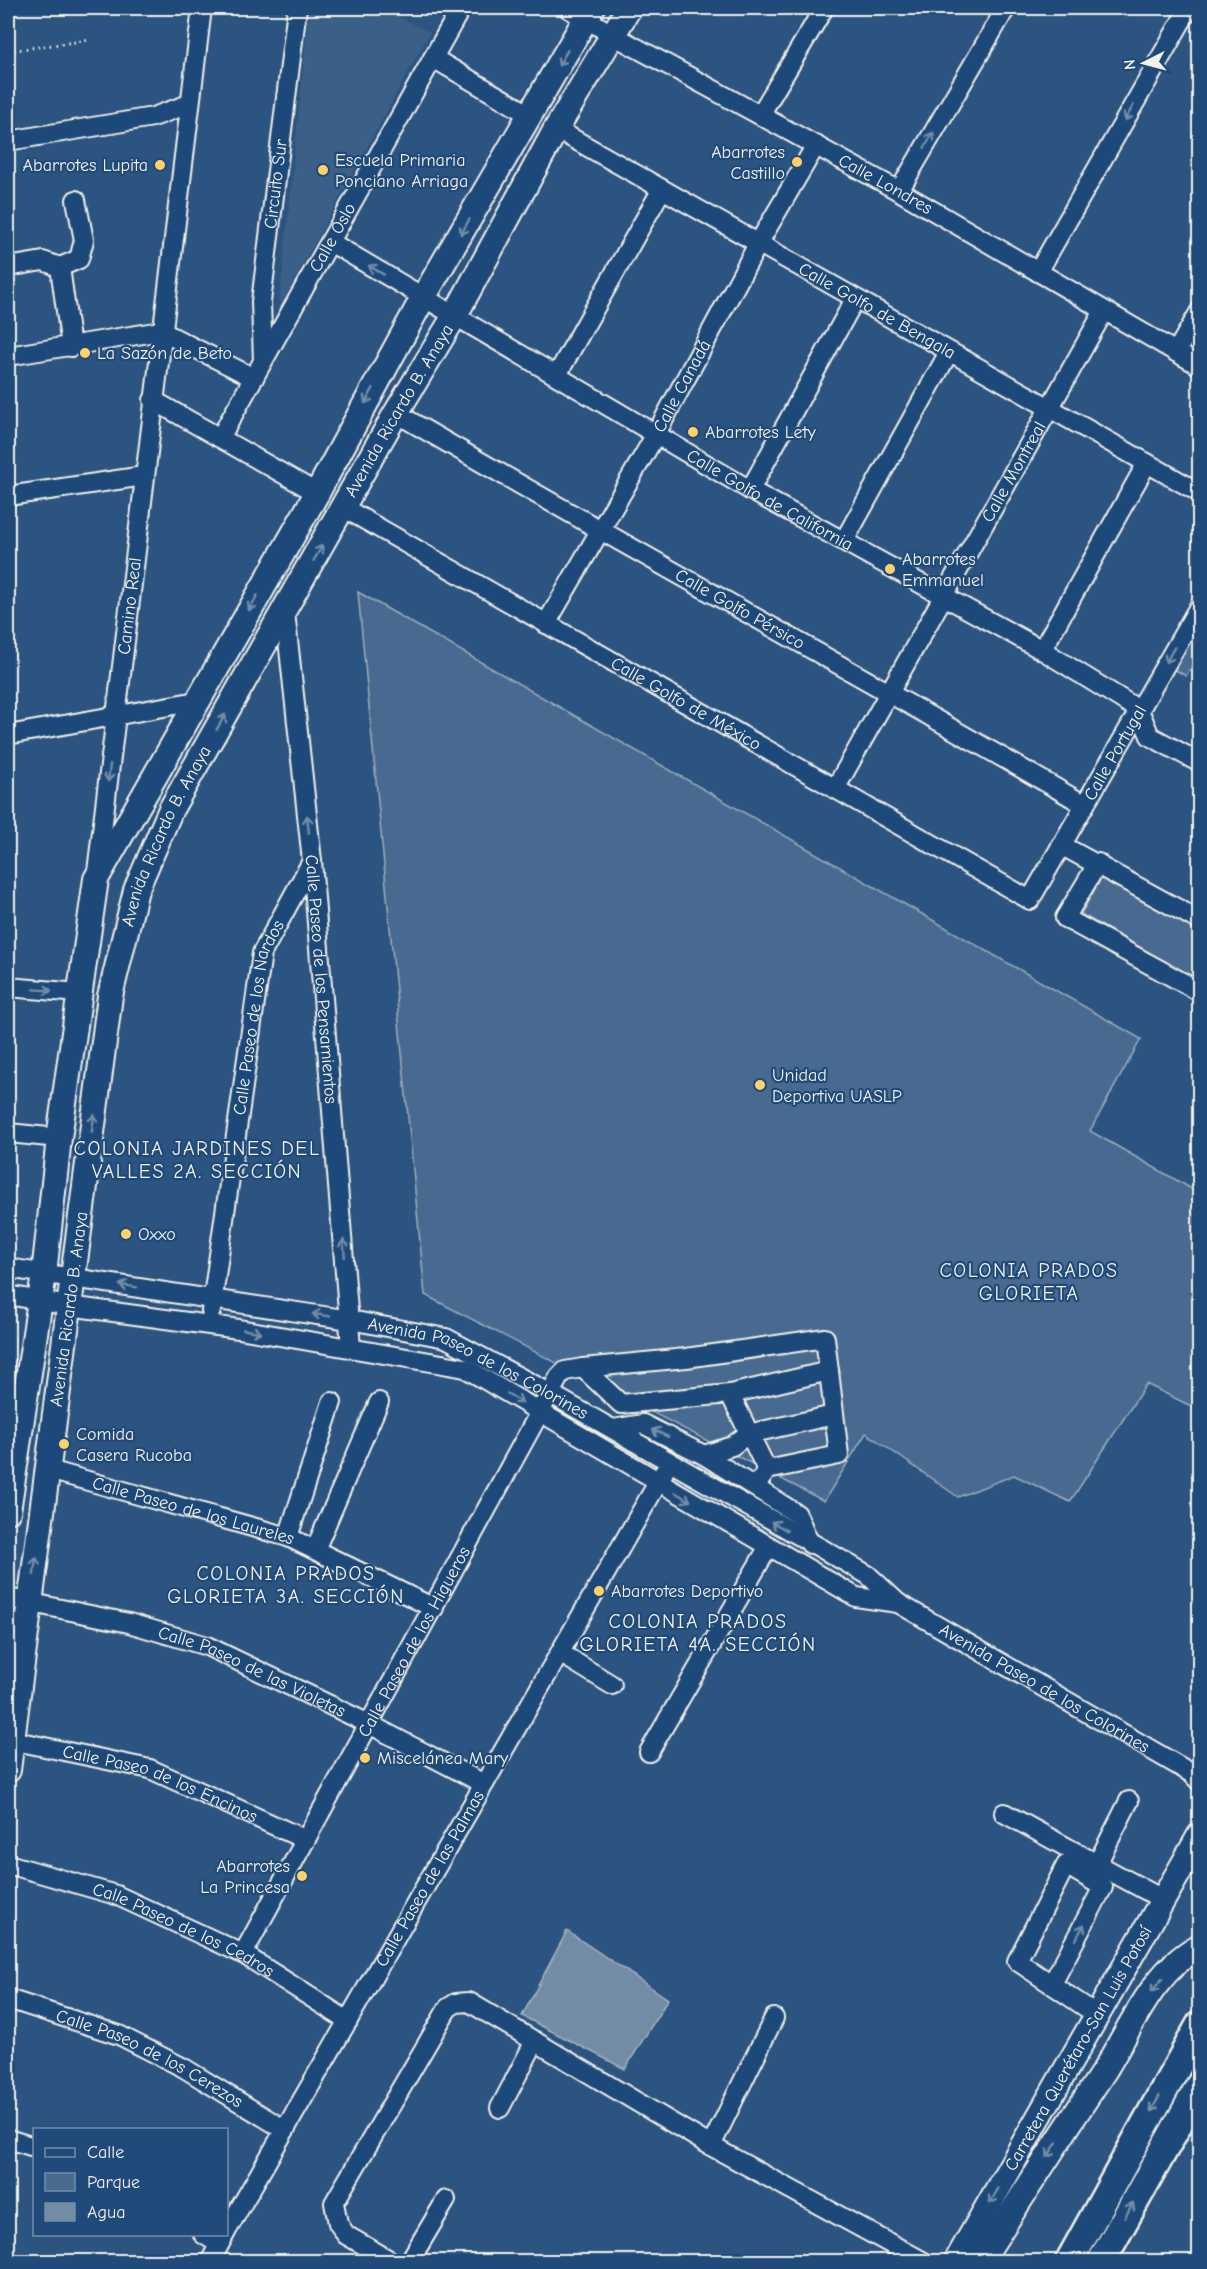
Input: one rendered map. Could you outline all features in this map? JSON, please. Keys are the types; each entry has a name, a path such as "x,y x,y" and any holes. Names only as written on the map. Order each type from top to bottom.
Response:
{"highway":[{"path":"1063,2262 1075,2250 1200,2025"},
{"path":"1101,2262 1200,2085"}],"main road":[{"name":"Avenida Ricardo B. Anaya","path":"8,1770 19,1600 49,1470 110,996 136,890 171,809 396,413 454,317 556,129 628,8"},
{"name":"Avenida Ricardo B. Anaya","path":"8,1511 44,1274 59,1138 96,879 317,493 423,298 530,115 582,11"},
{"name":"Carretera Querétaro-San Luis Potosí","path":"956,2262 1200,1835"},
{"path":"980,2262 1107,2066 1149,1996 1181,1956 1200,1946"}],"street":[{"path":"160,331 202,8"},
{"name":"Circuito Sur","path":"263,361 261,302 297,8"},
{"name":"Calle Oslo","path":"220,438 461,8"},
{"path":"760,115 824,8"},
{"path":"899,191 1006,8"},
{"path":"1038,272 1189,8"},
{"name":"Calle Londres","path":"582,11 613,35 899,191 1200,366"},
{"path":"433,58 530,115"},
{"path":"8,141 153,117 189,104"},
{"name":"Calle Golfo de Bengala","path":"556,129 1200,493"},
{"name":"Calle Canadá","path":"546,624 656,434 758,244 816,145"},
{"path":"557,375 662,189"},
{"path":"8,267 43,261 60,267 80,259 84,240 76,200"},
{"name":"Calle Golfo de California","path":"330,242 750,490 1042,650 1139,710"},
{"path":"60,267 71,347"},
{"path":"750,490 855,299"},
{"name":"Calle Montreal","path":"835,789 1104,310"},
{"path":"1176,352 1200,310"},
{"path":"8,356 160,331 254,378"},
{"name":"Camino Real","path":"96,879 160,331"},
{"path":"844,541 949,352"},
{"path":"153,400 317,493"},
{"name":"Calle Golfo Pérsico","path":"396,413 599,531 890,692 1085,805"},
{"path":"1042,650 1147,463"},
{"path":"8,496 144,476"},
{"name":"Calle Golfo de México","path":"344,508 1030,900"},
{"name":"Calle Portugal","path":"1030,900 1200,605"},
{"name":"Calle Paseo de los Pensamientos","path":"285,612 312,861 351,1348"},
{"path":"8,735 197,701"},
{"path":"1139,710 1150,736 1200,763"},
{"path":"1061,845 1098,863 1200,921"},
{"name":"Calle Paseo de los Nardos","path":"209,1325 262,953 312,861"},
{"path":"1098,863 1065,918 1200,992"},
{"path":"8,987 79,993"},
{"path":"8,1133 59,1138"},
{"name":"Avenida Paseo de los Colorines","path":"8,1268 350,1320 446,1338 551,1394 838,1560 868,1575 898,1603 1197,1777"},
{"name":"Avenida Paseo de los Colorines","path":"8,1295 69,1306 209,1325 465,1368 856,1597 898,1603"},
{"path":"583,1368 686,1358 825,1338 839,1455 767,1470 755,1486"},
{"path":"583,1368 621,1404 730,1394 829,1371"},
{"name":"Calle Paseo de los Higueros","path":"243,1954 551,1394 565,1371 583,1368"},
{"path":"730,1394 767,1470"},
{"path":"288,1537 332,1402"},
{"path":"315,1550 379,1402"},
{"path":"704,1455 732,1446 748,1434 834,1414"},
{"path":"613,1429 643,1424 704,1455 797,1514 810,1544"},
{"name":"Calle Paseo de las Palmas","path":"228,2230 669,1463"},
{"name":"Calle Paseo de los Laureles","path":"49,1470 288,1537 434,1608"},
{"path":"648,1752 769,1546"},
{"path":"827,1580 838,1560"},
{"path":"856,1597 868,1575"},
{"name":"Calle Paseo de las Violetas","path":"19,1600 129,1623 207,1646 369,1724 484,1784"},
{"path":"560,1653 612,1684"},
{"name":"Calle Paseo de los Encinos","path":"11,1740 150,1769 306,1840"},
{"path":"1093,1871 1129,1802"},
{"path":"1004,1813 1093,1871 1103,1887 1052,1984"},
{"name":"Calle Paseo de los Cedros","path":"8,1864 116,1895 243,1954 348,2021"},
{"path":"1097,2015 1017,1961 1066,1865 1093,1871 1162,1899"},
{"name":"Calle Paseo de los Cerezos","path":"8,1999 119,2035 183,2068 285,2130"},
{"path":"393,2262 346,2235 338,2223 334,2203 448,2008 469,2002 711,2146 924,2262"},
{"path":"711,2146 774,2018"},
{"path":"500,2108 535,2041"},
{"path":"8,2139 33,2146"},
{"path":"409,2262 446,2200"},
{"name":"Calle Paseo de las Palmas","path":"210,2262 224,2237"}],"path":[{"path":"8,51 90,40"}],"shaded area":[{"name":"Escuela Primaria Ponciano Arriaga","path":"309,8 380,8 430,32 279,308"}],"green space":[{"name":"Unidad Deportiva UASLP","path":"358,592 1141,1039 1090,1131 1199,1193 1199,1410 1146,1384 1070,1502 1014,1475 958,1497 866,1433 824,1501 425,1295"},
{"path":"1199,613 1199,653 1186,676 1168,666"},
{"path":"1103,875 1199,930 1199,981 1081,914"}],"water":[{"path":"567,1931 668,1999 625,2069 522,2016"}],"place":[{"name":"Abarrotes Castillo","path":"797,162"},
{"name":"Abarrotes Lupita","path":"160,165"},
{"name":"Escuela Primaria Ponciano Arriaga","path":"323,170"},
{"name":"La Sazón de Beto","path":"85,353"},
{"name":"Abarrotes Lety","path":"693,432"},
{"name":"Abarrotes Emmanuel","path":"890,569"},
{"name":"Unidad Deportiva UASLP","path":"760,1085"},
{"name":"Oxxo","path":"126,1234"},
{"name":"Comida Casera Rucoba","path":"64,1444"},
{"name":"Abarrotes Deportivo","path":"599,1591"},
{"name":"Miscelánea Mary","path":"365,1758"},
{"name":"Abarrotes La Princesa","path":"302,1876"}],"district":[{"name":"COLONIA JARDINES DEL VALLES 2A. SECCIÓN","path":"197,1160"},
{"name":"COLONIA PRADOS GLORIETA","path":"1029,1282"},
{"name":"COLONIA PRADOS GLORIETA 3A. SECCIÓN","path":"286,1584"},
{"name":"COLONIA PRADOS GLORIETA 4A. SECCIÓN","path":"698,1632"}]}
